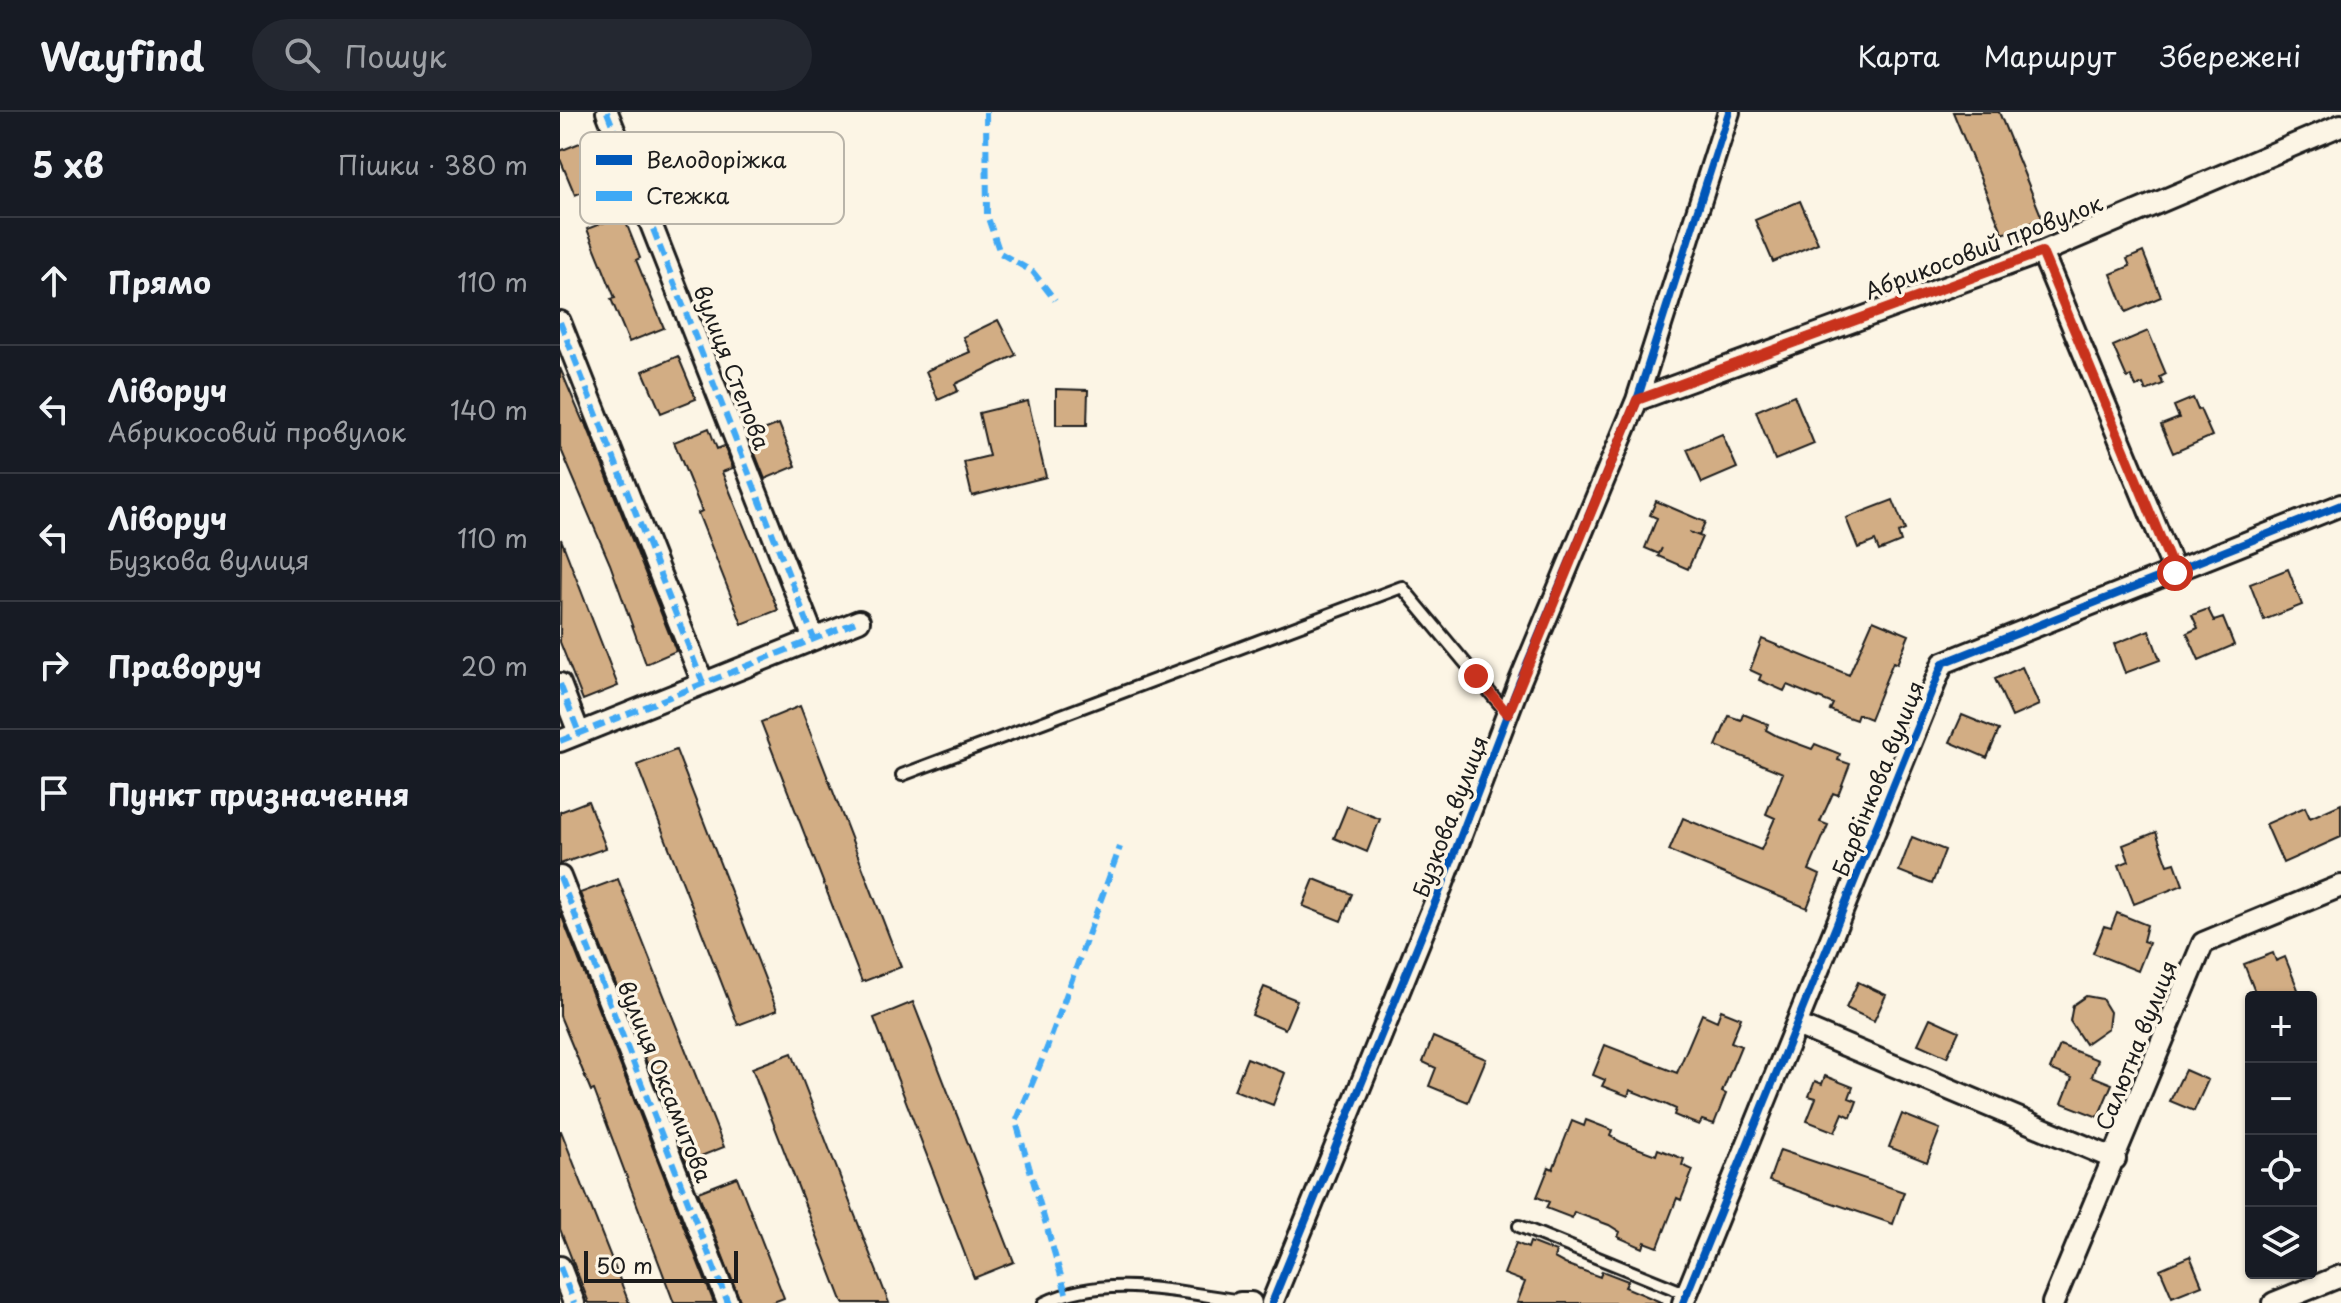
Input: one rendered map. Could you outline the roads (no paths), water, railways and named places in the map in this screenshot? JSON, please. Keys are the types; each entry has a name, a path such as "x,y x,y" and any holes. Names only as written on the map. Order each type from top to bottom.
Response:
{"street":[{"name":"вулиця Степова","path":"607,112 615,132"},
{"name":"Бузкова вулиця","path":"1272,1303 1637,400 1729,112"},
{"name":"Абрикосовий провулок","path":"1637,400 2042,252 2341,125"},
{"name":"вулиця Степова","path":"651,224 814,639"},
{"path":"2042,252 2175,573"},
{"path":"560,322 703,683"},
{"name":"Барвінкова вулиця","path":"1685,1298 1943,663 2341,505"},
{"path":"560,684 570,737 859,621"},
{"name":"вулиця Оксамитова","path":"560,877 728,1303"},
{"name":"Салютна вулиця","path":"2053,1303 2203,943 2341,886"},
{"path":"1797,1025 2115,1159"},
{"path":"560,1267 574,1303"},
{"path":"2274,1303 2341,1276"}],"lane":[{"path":"902,775 1402,587 1508,714"},
{"path":"1519,1226 1685,1298"},
{"path":"1044,1303 1066,1293 1122,1285 1245,1302"}]}
